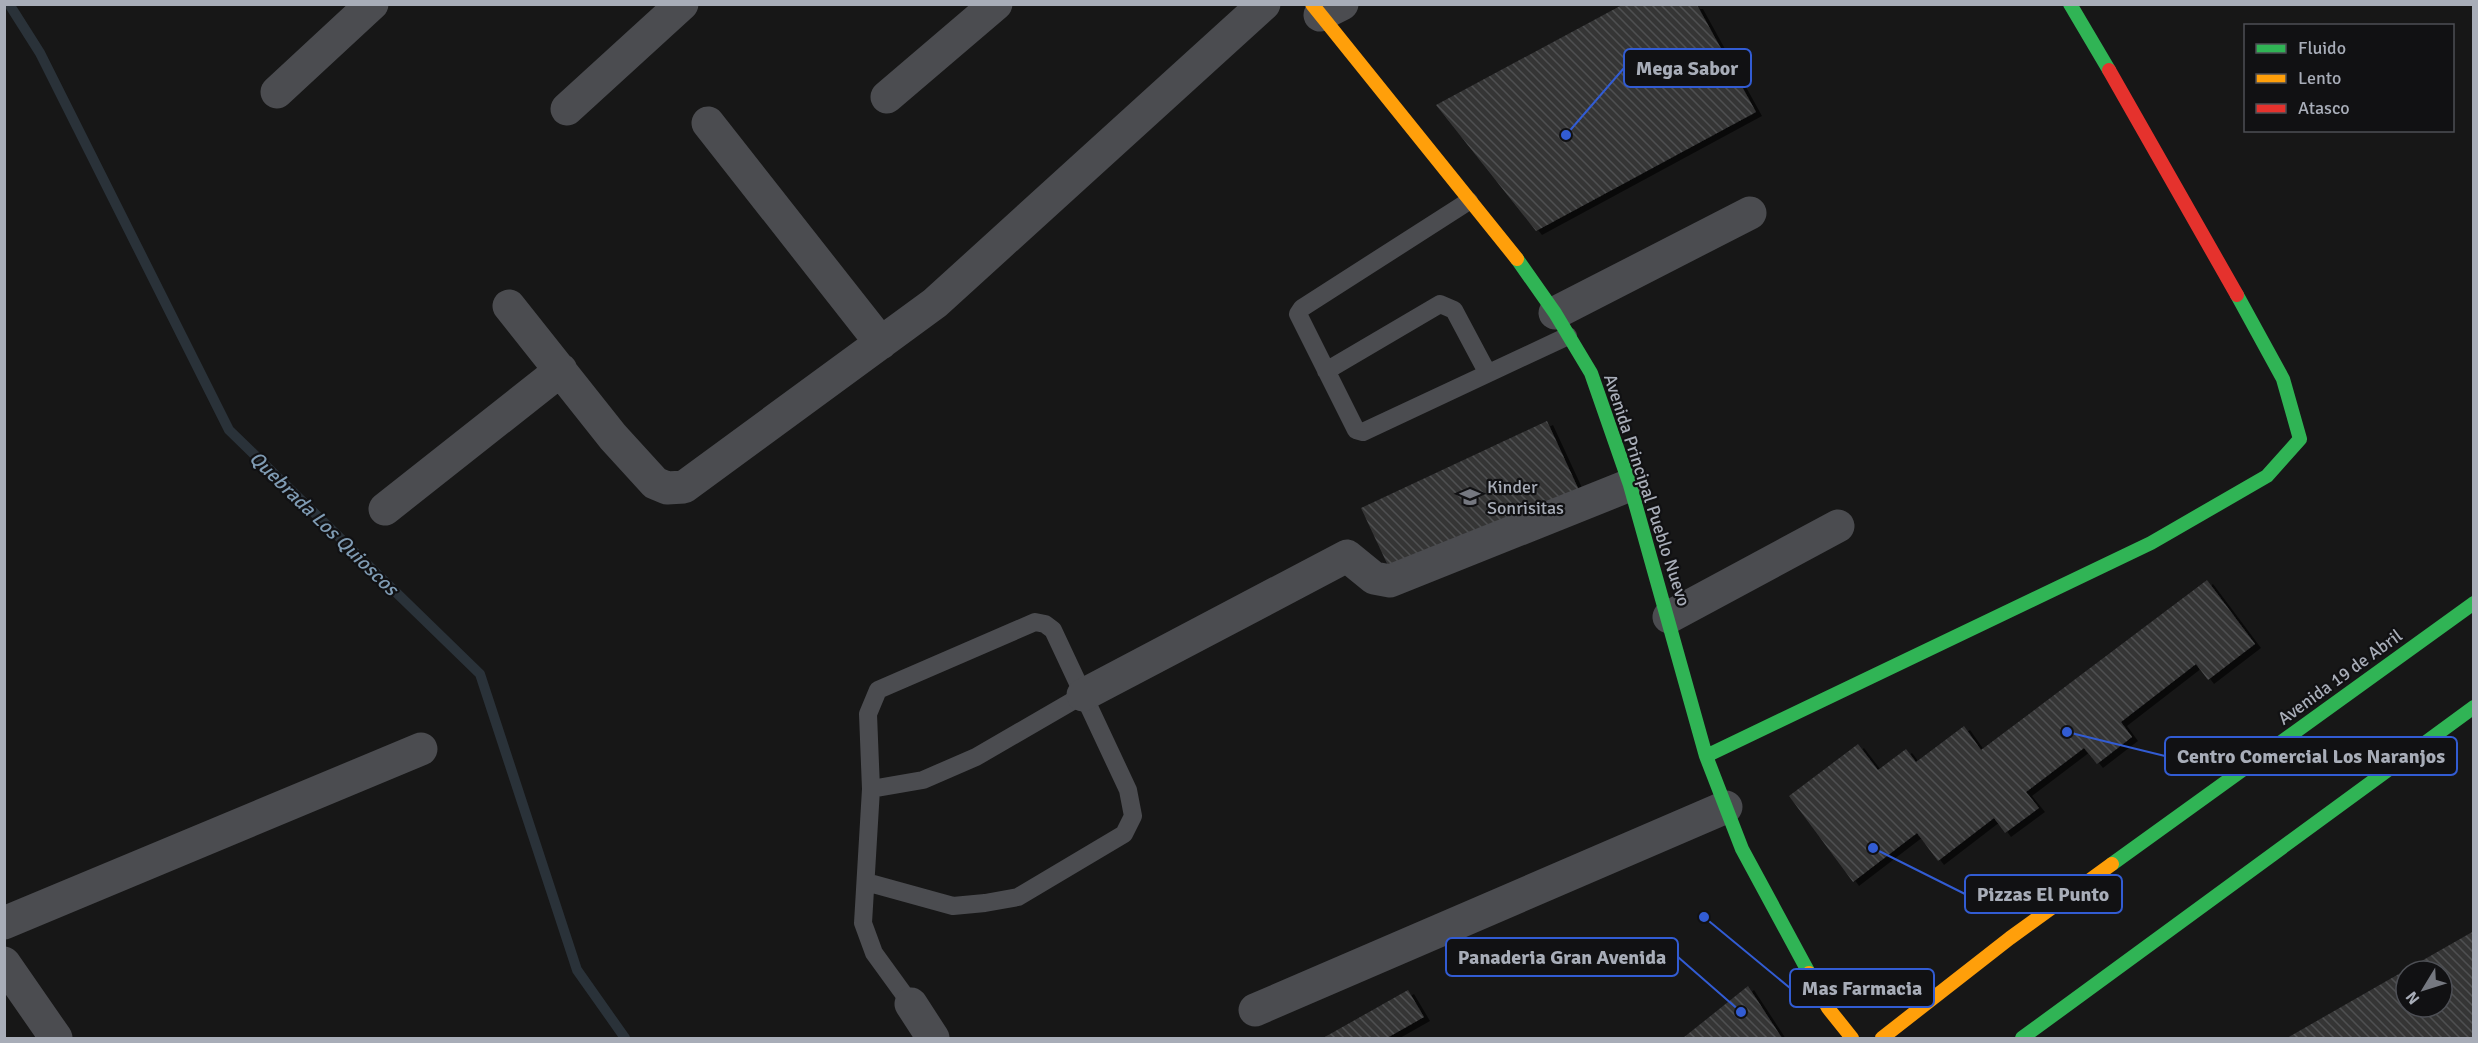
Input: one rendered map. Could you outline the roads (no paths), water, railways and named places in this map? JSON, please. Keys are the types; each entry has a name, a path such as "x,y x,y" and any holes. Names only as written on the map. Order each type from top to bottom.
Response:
{"street":[{"path":"277,92 372,4"},
{"path":"567,109 682,4"},
{"path":"887,97 996,4"},
{"path":"509,306 613,437 655,483 667,488 684,487 935,303 1264,4"},
{"path":"1706,756 2151,543 2267,476 2300,439 2283,379 2200,226 2070,4"},
{"name":"Avenida Principal Pueblo Nuevo","path":"1324,8 1469,201 1517,259 1562,324 1591,373 1630,485 1669,617 1706,756 1742,849 1828,1008 1852,1038"},
{"path":"708,123 881,343"},
{"path":"1562,324 1750,213"},
{"path":"386,509 561,370"},
{"path":"1083,694 1347,556 1374,578 1390,581 1630,485"},
{"path":"1669,617 1838,526"},
{"name":"Avenida 19 de Abril","path":"1882,1038 2010,938 2474,603"},
{"path":"2022,1038 2474,707"},
{"path":"4,923 421,749"},
{"path":"1255,1011 1726,807"},
{"path":"4,963 56,1038"},
{"path":"911,1004 933,1038"}],"lane":[{"path":"1469,201 1302,308 1298,314 1356,430 1363,432 1487,372 1562,324"},
{"path":"1326,371 1440,304 1454,310 1487,372"},
{"path":"866,882 953,906 1018,897 1124,834 1133,816 1128,790 1053,630 1045,624 1035,622 878,690 868,714 871,789 863,922 874,953 911,1004"},
{"path":"871,789 922,780 976,757 1083,694"}],"waterway":[{"name":"Quebrada Los Quioscos","path":"9,4 40,53 229,430 480,674 577,970 625,1038"}],"place":[{"name":"Mega Sabor","path":"1566,135"},
{"name":"Kinder Sonrisitas","path":"1470,497"},
{"name":"Centro Comercial Los Naranjos","path":"2067,732"},
{"name":"Pizzas El Punto","path":"1873,848"},
{"name":"Mas Farmacia","path":"1704,917"},
{"name":"Panaderia Gran Avenida","path":"1741,1012"}]}
